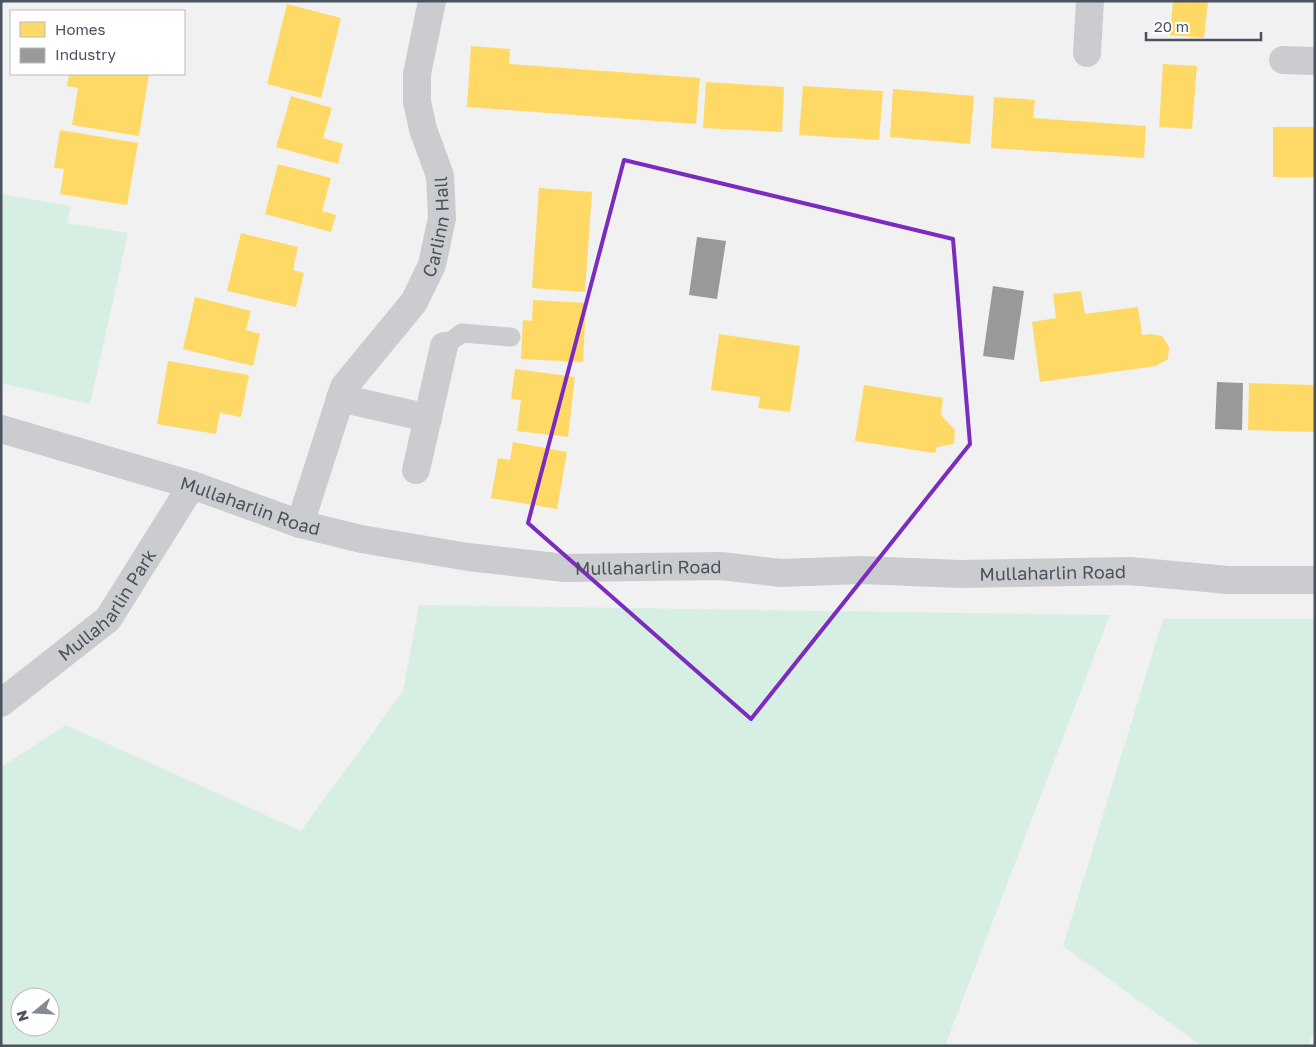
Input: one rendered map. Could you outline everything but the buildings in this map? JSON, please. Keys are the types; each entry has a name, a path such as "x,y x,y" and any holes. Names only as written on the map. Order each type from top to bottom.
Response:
{"street":[{"name":"Carlinn Hall","path":"300,524 344,387 370,352 414,302 432,265 442,218 440,176 422,129 417,102 417,83 423,38 432,1"},
{"path":"1086,53 1090,1"},
{"path":"1283,60 1315,61"},
{"path":"416,470 444,346"},
{"path":"340,398 428,418"},
{"name":"Mullaharlin Road","path":"1,428 192,486 300,524 361,539 468,557 565,568 721,566 781,573 862,570 960,574 1130,572 1228,580 1315,580"},
{"name":"Mullaharlin Park","path":"1,704 108,619 192,486"}],"lane":[{"path":"444,346 462,334 512,337"}],"highlighted area":[{"path":"624,160 953,239 970,444 751,719 528,523"}],"green space":[{"path":"1,194 71,206 67,223 128,233 90,404 1,383"},
{"path":"419,605 1110,615 945,1046 1,1046 1,767 66,725 301,831 403,691"},
{"path":"1163,619 1315,619 1315,1031 1307,1046 1202,1046 1063,946"}]}
